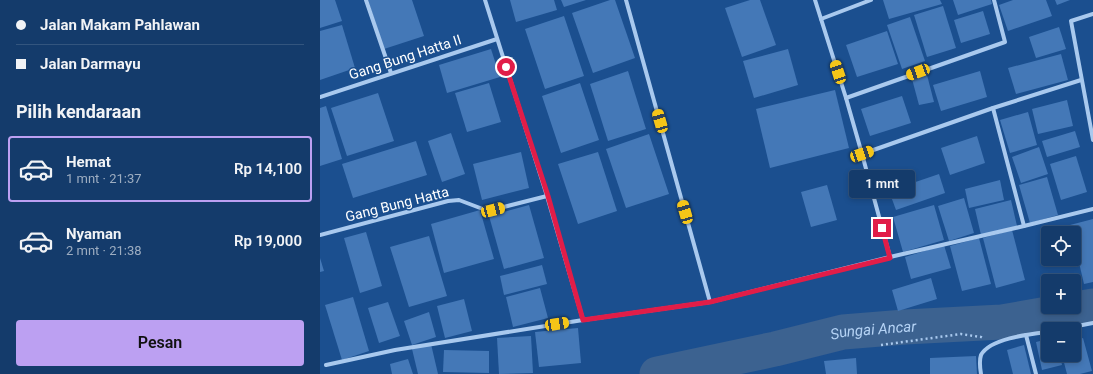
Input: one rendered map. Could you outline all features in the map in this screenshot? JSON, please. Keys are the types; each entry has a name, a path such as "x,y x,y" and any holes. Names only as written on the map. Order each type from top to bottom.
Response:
{"street":[{"path":"366,0 391,73"},
{"path":"485,0 548,196 583,320"},
{"path":"626,0 710,302"},
{"path":"815,0 846,98 890,258"},
{"path":"821,19 871,0"},
{"path":"846,98 1005,42 994,0"},
{"path":"1093,14 1071,21 1093,140"},
{"name":"Gang Bung Hatta II","path":"320,97 497,39"},
{"path":"862,154 993,108 1081,80"},
{"path":"993,108 1024,226"},
{"name":"Gang Bung Hatta","path":"320,235 448,201 459,200 488,211 548,196"},
{"path":"326,365 395,350 583,320 710,302 1093,208"},
{"path":"1081,325 1093,323"},
{"path":"981,374 980,362 981,355 984,351 1005,340 1041,333"},
{"path":"1026,335 1036,374"}],"path":[{"path":"881,345 961,334 981,336 995,344"}],"building":[{"path":"320,0 335,0 342,21 320,28"},
{"path":"368,0 412,0 424,36 384,49"},
{"path":"510,0 554,0 557,10 516,22"},
{"path":"561,0 586,0 564,7"},
{"path":"610,0 615,0 635,58 593,73 572,13"},
{"path":"750,0 760,0 776,45 742,57 725,8"},
{"path":"883,0 940,0 942,4 889,19"},
{"path":"953,0 991,0 992,4 958,15"},
{"path":"1013,0 1046,0 1052,16 1008,31 999,5"},
{"path":"1055,0 1070,0 1057,5"},
{"path":"943,6 956,48 927,57 914,15"},
{"path":"983,11 990,34 961,43 954,20"},
{"path":"564,16 584,76 545,89 525,29"},
{"path":"910,17 925,61 902,69 887,25"},
{"path":"342,25 355,68 320,80 320,31"},
{"path":"1059,27 1066,49 1036,58 1029,37"},
{"path":"887,31 898,64 857,77 846,45"},
{"path":"491,49 500,77 447,93 439,65"},
{"path":"788,49 798,85 754,98 743,61"},
{"path":"1061,54 1068,80 1016,94 1008,68"},
{"path":"628,71 646,129 608,141 590,84"},
{"path":"980,71 987,97 941,111 933,85"},
{"path":"927,75 934,102 919,105 912,79"},
{"path":"489,83 501,122 467,132 455,93"},
{"path":"580,83 599,140 561,153 542,96"},
{"path":"835,90 849,148 770,168 756,109"},
{"path":"378,93 394,141 347,156 331,108"},
{"path":"902,96 911,123 870,136 861,109"},
{"path":"1067,100 1073,126 1038,134 1032,109"},
{"path":"326,106 342,159 320,166 320,108"},
{"path":"1028,112 1037,145 1010,153 1000,120"},
{"path":"1075,131 1080,147 1047,157 1042,141"},
{"path":"451,133 465,174 442,182 428,141"},
{"path":"649,134 669,194 626,208 606,149"},
{"path":"977,136 985,163 950,175 941,148"},
{"path":"416,141 427,175 353,198 342,164"},
{"path":"1039,147 1048,174 1021,183 1012,157"},
{"path":"521,152 529,188 482,200 473,164"},
{"path":"598,152 617,211 578,224 558,164"},
{"path":"1076,156 1087,192 1061,200 1050,164"},
{"path":"939,174 945,193 896,210 889,191"},
{"path":"1047,177 1058,215 1030,223 1019,185"},
{"path":"1000,180 1004,200 969,208 965,189"},
{"path":"827,185 837,220 811,227 801,192"},
{"path":"964,198 974,233 949,241 938,206"},
{"path":"1011,200 1017,226 981,235 975,209"},
{"path":"529,205 544,258 504,269 489,216"},
{"path":"934,205 944,240 903,252 893,217"},
{"path":"480,210 494,259 444,273 431,224"},
{"path":"1093,219 1093,282 1084,284 1080,266 1081,226 1070,225"},
{"path":"1012,230 1025,280 996,288 983,238"},
{"path":"366,232 382,286 360,293 344,238"},
{"path":"429,236 447,296 409,307 390,247"},
{"path":"979,238 991,284 962,291 950,246"},
{"path":"944,245 951,268 911,279 905,257"},
{"path":"320,258 324,271 320,272"},
{"path":"542,265 547,284 504,295 500,276"},
{"path":"931,278 937,299 898,311 892,290"},
{"path":"540,288 548,318 513,327 506,297"},
{"path":"353,297 369,351 342,360 325,305"},
{"path":"464,299 472,331 445,338 437,306"},
{"path":"388,302 400,336 379,343 368,308"},
{"path":"429,312 436,337 412,345 404,321"},
{"path":"578,328 581,363 539,367 535,332"},
{"path":"531,336 533,373 499,374 497,338"},
{"path":"1083,338 1092,371 1080,374 1067,374 1064,362 1081,362 1081,339"},
{"path":"1041,341 1041,362 1061,362 1062,365 1042,370 1036,342"},
{"path":"431,344 438,374 418,374 412,349"},
{"path":"1024,345 1031,374 1013,374 1007,350"},
{"path":"444,350 489,351 489,373 443,372"},
{"path":"976,356 977,374 930,374 930,358"},
{"path":"856,358 857,374 826,374 824,361"},
{"path":"408,359 413,374 392,374 390,364"}],"waterway":[{"name":"Sungai Ancar","path":"657,374 775,349 843,332 1002,322 1093,306"}],"route":[{"path":"506,67 548,196 583,320 710,302 890,258 882,228"}]}
